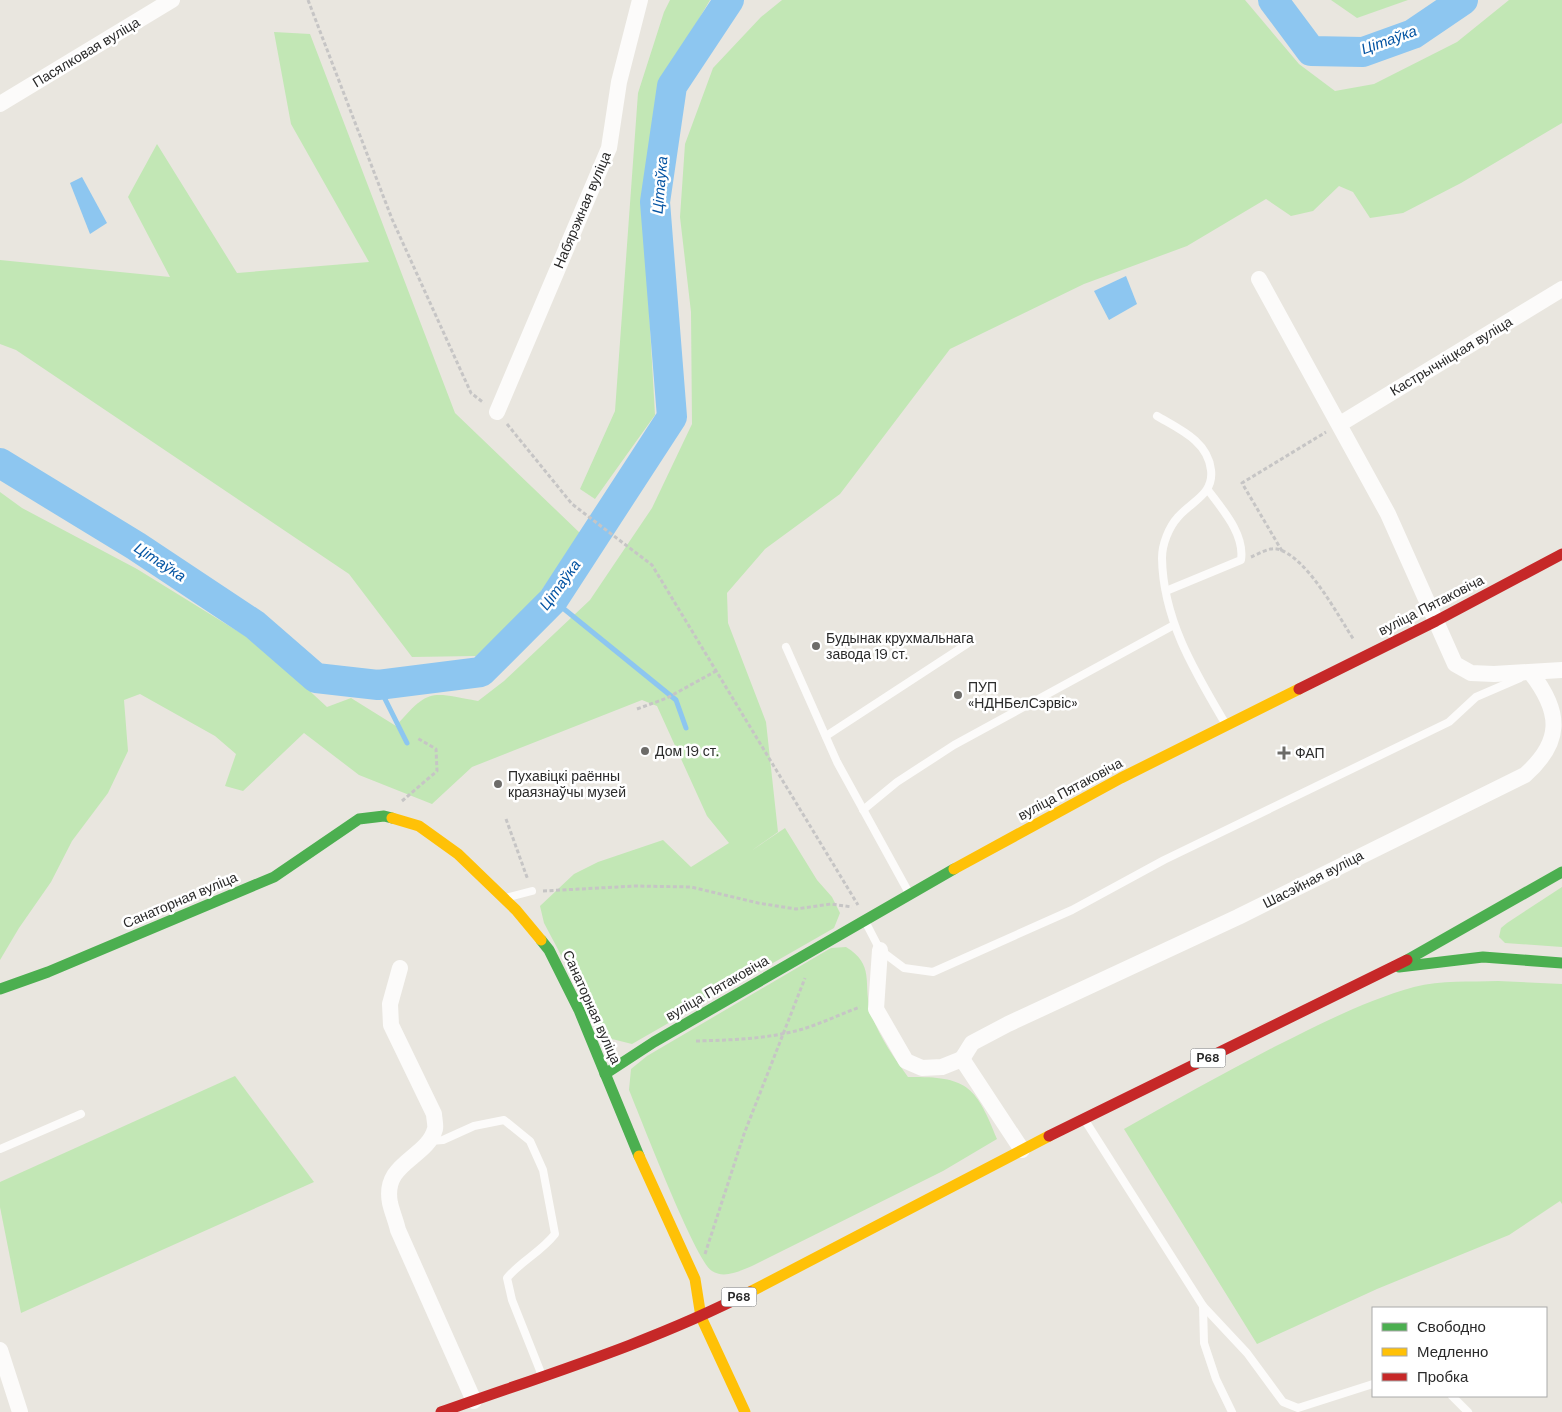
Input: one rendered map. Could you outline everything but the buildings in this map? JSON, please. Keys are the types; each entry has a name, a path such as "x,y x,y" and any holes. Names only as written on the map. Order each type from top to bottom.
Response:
{"street":[{"name":"Пасялковая вуліца","path":"0,104 172,0"},
{"name":"Набярэжная вуліца","path":"497,412 609,148 619,82 640,0"},
{"path":"1259,279 1388,514 1456,664 1470,673 1530,673 1562,670"},
{"name":"Кастрычніцкая вуліца","path":"1340,424 1562,289"},
{"name":"вуліца Пятаковіча","path":"605,1074 654,1042 865,922 939,877 1112,783 1436,621 1562,554"},
{"name":"Шасэйная вуліца","path":"962,1059 972,1043 1008,1024 1238,917 1525,775 1546,762 1560,743 1562,714 1547,689 1530,673"},
{"name":"Санаторная вуліца","path":"0,989 48,972 274,877 359,819 384,816 419,826 458,854 504,898 549,950 579,1010 645,1170 695,1279 700,1317 746,1412"},
{"name":"Р68","path":"441,1412 542,1377 700,1317 1084,1118 1395,967 1562,872"},
{"path":"880,950 876,1009 906,1061 922,1068 942,1067 962,1059 1022,1150"},
{"path":"1395,967 1483,957 1562,963"},
{"path":"400,968 390,1004 391,1025 434,1114 436,1128 430,1141 399,1167 391,1180 390,1202 398,1230 474,1401"},
{"path":"0,1350 20,1412"}],"lane":[{"path":"1157,416 1190,435 1204,449 1210,463 1212,478 1208,490 1178,517 1166,538 1162,558 1166,590 1174,625 1188,660 1226,725"},
{"path":"1166,590 1241,560 1242,551 1232,522 1208,490"},
{"path":"863,810 897,782 954,745 1174,625"},
{"path":"826,736 967,644"},
{"path":"786,647 826,736 863,810 910,895"},
{"path":"865,922 880,950 904,968 933,972 1072,910 1164,860 1449,722 1476,697 1530,673"},
{"path":"504,898 532,891"},
{"path":"0,1149 81,1114"},
{"path":"1084,1118 1203,1306 1247,1353 1283,1402 1298,1408 1372,1384"},
{"path":"430,1141 443,1140 474,1126 504,1120 530,1141 543,1170 555,1234 546,1245 516,1267 507,1278 520,1322 542,1377"},
{"path":"1203,1306 1204,1343 1216,1379 1232,1412"},
{"path":"1453,1397 1468,1412"}],"path":[{"path":"308,0 392,219 471,393 497,412 572,504 652,565 860,908 831,904 796,909 758,904 691,888 636,886 532,891 506,819"},
{"path":"1282,551 1242,483 1340,424"},
{"path":"1241,560 1275,548 1306,569 1323,590 1363,656"},
{"path":"636,709 667,698 716,671"},
{"path":"384,816 437,771 436,749 416,738"},
{"path":"695,1279 708,1248 744,1134 808,971"},
{"path":"694,1041 745,1040 803,1029 877,1000"}],"green space":[{"path":"670,0 710,0 660,85 643,205 655,415 595,499 580,489 615,411 638,93 664,12"},
{"path":"782,0 1245,0 1299,64 1335,91 1374,84 1457,42 1509,0 1562,0 1562,123 1461,183 1403,213 1370,218 1353,192 1339,186 1313,211 1291,216 1266,199 1187,246 1084,284 950,349 840,494 765,549 727,593 728,623 766,722 778,832 751,851 785,828 817,880 832,897 840,913 834,928 632,1044 612,1039 598,1025 544,923 540,906 574,874 598,862 663,840 691,867 729,843 707,816 657,706 642,700 472,767 432,804 359,775 304,733 243,791 225,786 236,754 215,736 140,694 124,700 128,751 108,793 72,841 51,882 19,928 0,960 0,492 22,508 137,569 260,645 327,707 351,698 396,726 416,705 431,696 450,696 478,701 504,681 590,600 652,508 692,424 691,312 680,217 685,144 713,68 761,17"},
{"path":"1331,0 1408,0 1357,18"},
{"path":"274,32 310,34 455,413 581,534 534,601 476,656 412,657 349,574 16,350 0,344 0,260 170,277 128,197 157,144 237,273 369,262 291,124"},
{"path":"1562,887 1562,947 1505,943 1499,937 1501,928 1507,923"},
{"path":"846,947 861,960 866,975 868,999 873,1018 886,1044 908,1077 944,1079 957,1082 967,1088 983,1107 997,1139 943,1171 752,1266 727,1274 712,1271 704,1261 681,1217 629,1090 631,1069 647,1056 831,948"},
{"path":"1498,981 1562,984 1562,1204 1560,1201 1509,1235 1377,1289 1257,1344 1124,1129 1311,1028 1379,998 1414,987 1445,982"},
{"path":"235,1076 314,1182 21,1313 0,1207 0,1182"}],"water":[{"path":"82,177 107,223 90,234 70,183"},
{"path":"1126,276 1137,304 1109,320 1094,291"}],"waterway":[{"name":"Цітаўка","path":"0,463 136,546 255,625 316,678 378,685 481,672 553,600 672,417 655,202 672,86 729,0"},
{"name":"Цітаўка","path":"1273,0 1311,51 1363,52 1413,34 1463,0"},
{"path":"553,600 676,700 686,728"},
{"path":"378,685 407,743"}],"traffic: fast":[{"path":"0,989 48,972 274,877 359,819 384,816 392,818"},
{"path":"605,1074 654,1042 954,869"},
{"path":"1407,960 1562,872"},
{"path":"541,940 549,950 579,1010 639,1156"},
{"path":"1399,967 1483,957 1562,963"}],"traffic: slow":[{"path":"954,869 1121,778 1299,689"},
{"path":"392,818 419,826 458,854 516,910 541,940"},
{"path":"750,1292 1049,1136"},
{"path":"639,1156 695,1279 701,1317 745,1412"}],"traffic: jam":[{"path":"1299,689 1436,621 1562,554"},
{"path":"1049,1136 1407,960"},
{"path":"441,1412 636,1343 750,1292"}],"place":[{"name":"Будынак крухмальнага завода 19 ст.","path":"816,646"},
{"name":"ПУП «НДНБелСэрвіс»","path":"958,695"},
{"name":"Дом 19 ст.","path":"645,751"},
{"name":"ФАП","path":"1284,753"},
{"name":"Пухавіцкі раённы краязнаўчы музей","path":"498,784"}]}
